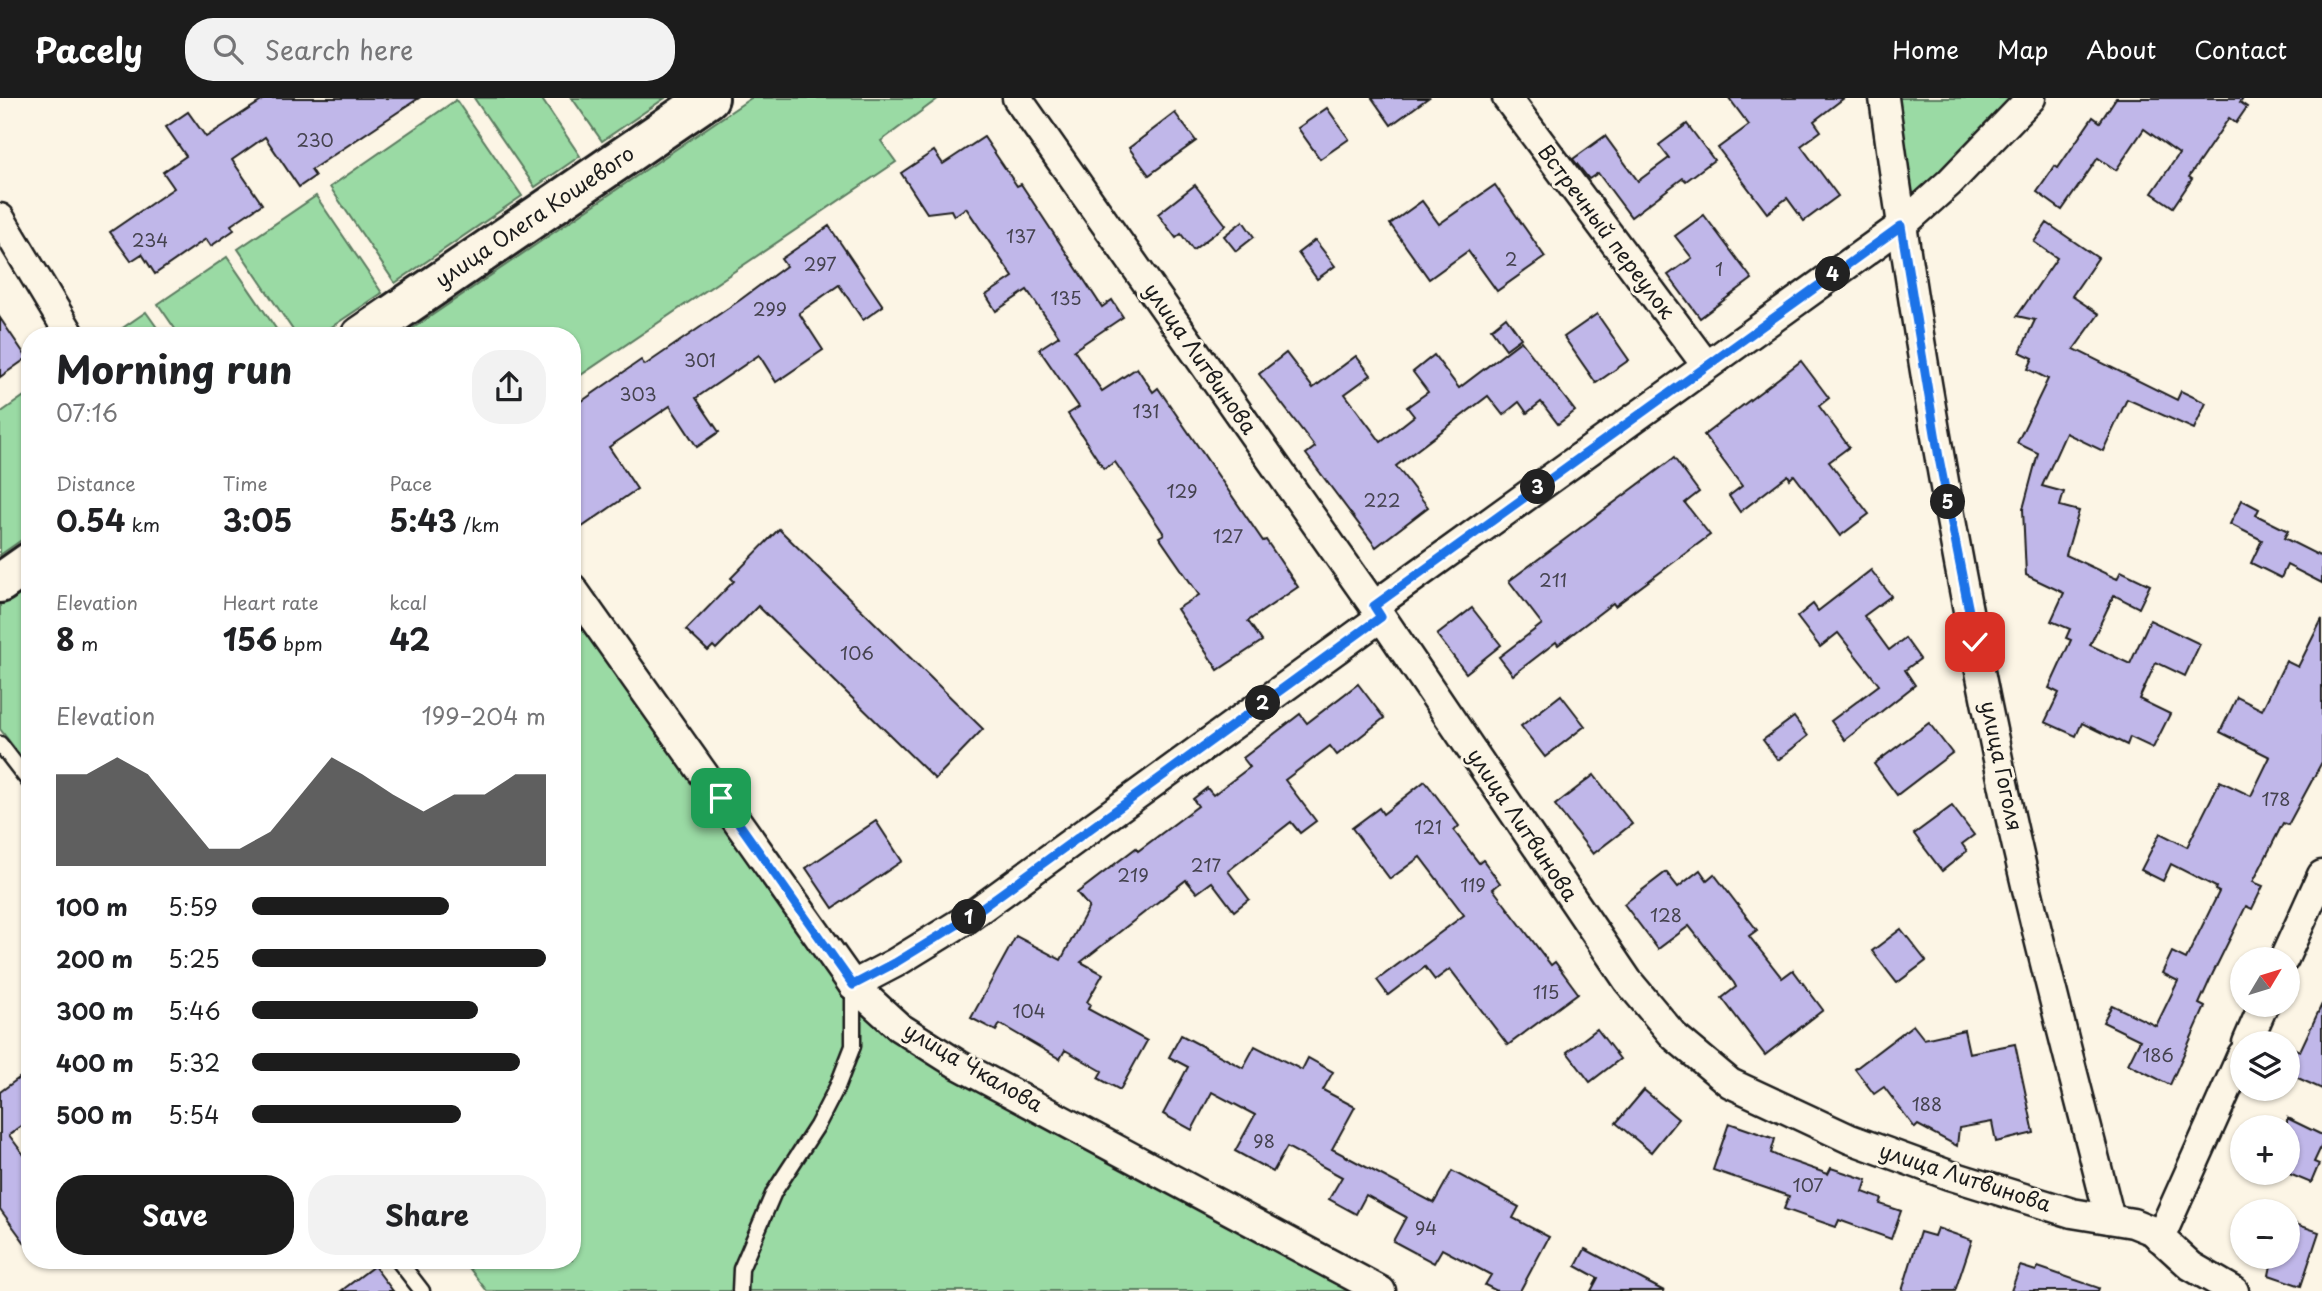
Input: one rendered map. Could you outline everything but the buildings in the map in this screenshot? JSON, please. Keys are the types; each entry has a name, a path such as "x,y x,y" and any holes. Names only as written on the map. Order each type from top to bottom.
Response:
{"main road":[{"name":"улица Олега Кошевого","path":"386,327 709,98"},
{"path":"0,583 21,568"}],"street":[{"name":"улица Литвинова","path":"1017,98 1378,612 1628,981 1658,1020 1730,1083 1811,1122 1907,1161 2006,1195 2072,1213 2133,1223 2160,1238 2191,1266 2234,1291"},
{"name":"Встречный переулок","path":"1507,98 1706,365"},
{"name":"улица Гоголя","path":"1884,98 1901,226 1939,458 2009,813 2110,1219"},
{"path":"853,985 965,920 1706,365 1901,226 1949,183 2031,98"},
{"path":"0,218 66,327"},
{"name":"улица Чкалова","path":"581,601 853,985 899,1027 959,1065 1381,1291"},
{"path":"2289,947 2322,875"},
{"path":"2160,1238 2230,1082"}],"lane":[{"path":"0,744 21,771"},
{"path":"740,1291 741,1269 774,1192 817,1126 837,1087 853,1046 853,985"},
{"path":"405,1269 422,1291"}],"green space":[{"path":"474,98 541,98 580,156 535,187"},
{"path":"572,98 665,98 602,141"},
{"path":"751,98 939,98 881,141 896,162 581,375 581,327 415,327"},
{"path":"1898,98 2014,98 1924,195 1912,193 1908,187"},
{"path":"456,100 522,196 395,283 330,187"},
{"path":"316,196 382,293 331,327 291,327 238,249"},
{"path":"227,257 275,327 174,327 158,304"},
{"path":"146,312 157,327 124,327"},
{"path":"21,398 21,540 0,555 0,413"},
{"path":"21,582 21,756 0,729 0,596"},
{"path":"581,626 835,984 891,1038 947,1073 1349,1291 487,1291 470,1269 581,1269"}],"route":[{"path":"721,798 853,985 965,920 1381,617 1374,606 1901,226 1939,458 1975,642"}]}
